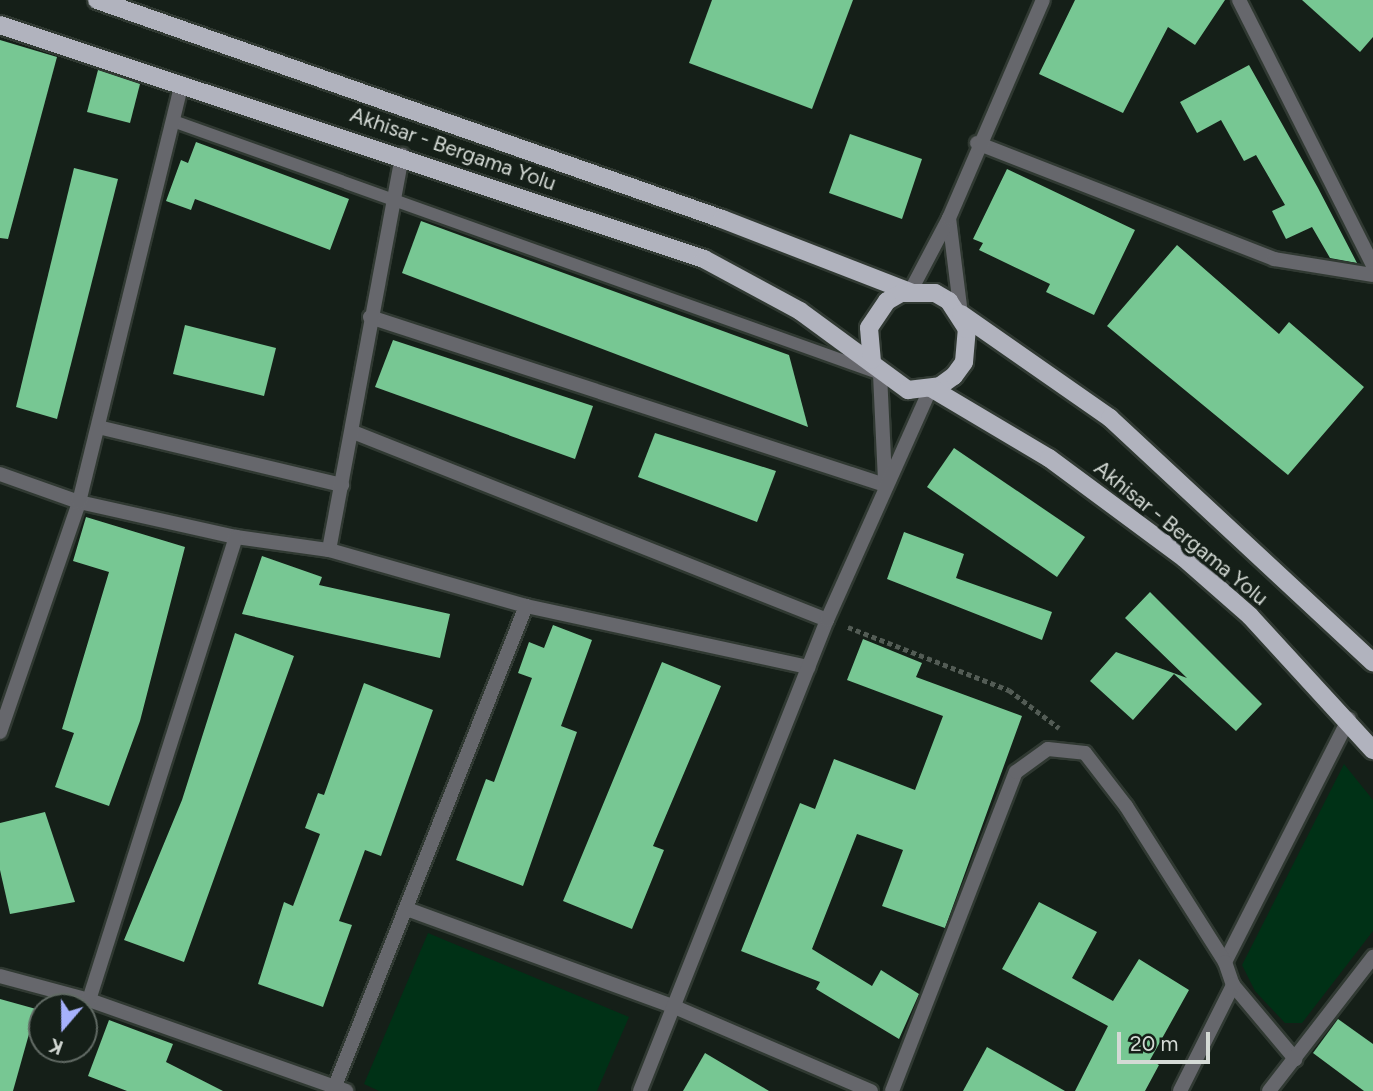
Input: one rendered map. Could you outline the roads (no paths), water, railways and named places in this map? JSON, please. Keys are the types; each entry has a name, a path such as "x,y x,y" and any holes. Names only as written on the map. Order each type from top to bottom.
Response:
{"main road":[{"name":"Akhisar - Bergama Yolu","path":"97,0 722,219 910,292 934,293 1110,418 1373,662"},
{"name":"Akhisar - Bergama Yolu","path":"0,25 402,155 704,259 800,311 908,390 931,388 1049,458 1184,558 1250,616 1349,719 1373,750"},
{"path":"876,367 867,344 876,313 887,301 910,292"},
{"path":"931,388 954,376 964,362 967,329 961,314"}],"street":[{"path":"910,292 949,218 977,143 1043,0"},
{"path":"1239,0 1373,265"},
{"path":"0,732 79,502 182,84"},
{"path":"977,143 1273,259 1373,275"},
{"path":"329,550 353,432 370,317 402,155"},
{"path":"949,218 961,314"},
{"path":"370,317 885,485"},
{"path":"876,367 885,485"},
{"path":"640,1091 677,1008 827,620 885,485 931,388"},
{"path":"98,427 342,485"},
{"path":"353,432 827,620"},
{"path":"0,474 79,502 236,537 329,550 526,606 808,667"},
{"path":"91,993 236,537"},
{"path":"98,1003 338,1089 526,606"},
{"path":"1225,962 1349,719"},
{"path":"892,1091 1016,772 1048,749 1085,753 1126,806 1225,962 1233,985 1295,1059"},
{"path":"407,909 677,1008 871,1091"},
{"path":"1278,1088 1295,1059 1373,957"},
{"path":"0,976 63,993"},
{"path":"1180,1091 1233,985"}],"lane":[{"path":"173,121 876,367"}]}
